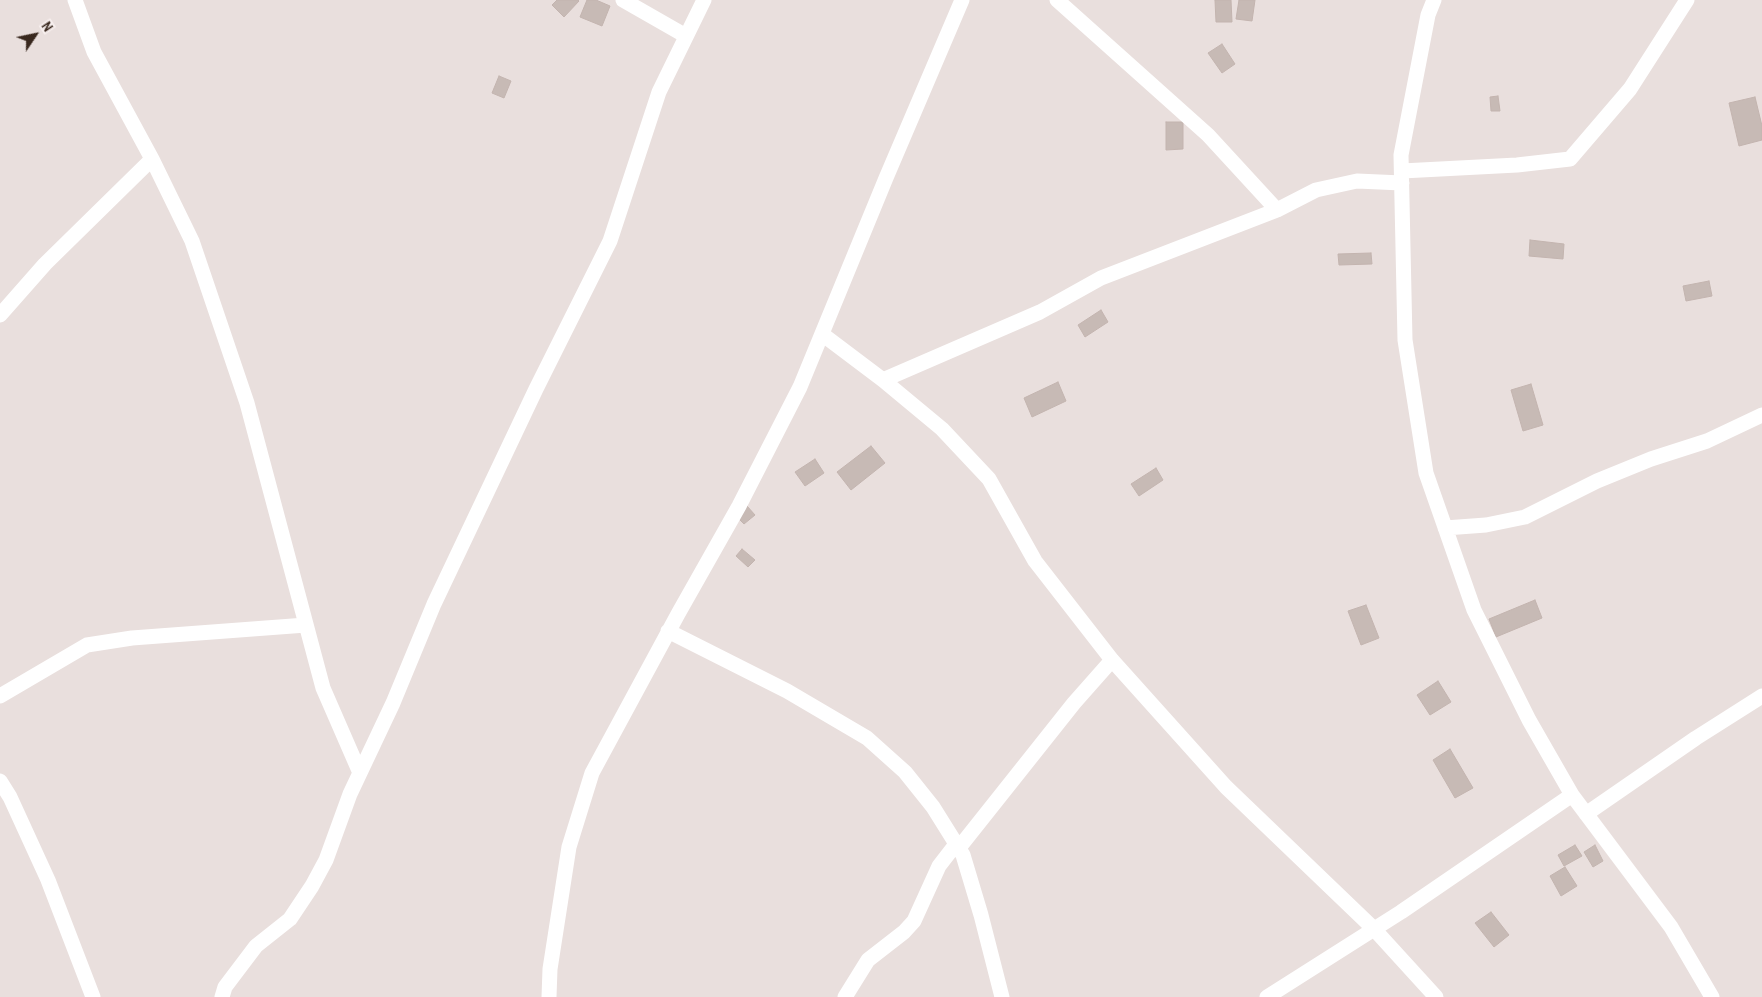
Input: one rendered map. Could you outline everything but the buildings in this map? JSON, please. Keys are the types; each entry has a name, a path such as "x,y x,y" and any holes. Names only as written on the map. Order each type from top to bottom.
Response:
{"street":[{"path":"75,0 94,52 152,159 192,241 247,403 322,688 360,773"},
{"path":"623,0 686,36"},
{"path":"222,997 225,988 241,964 256,946 290,919 312,886 326,860 350,794 393,702 434,604 536,389 610,241 659,92 704,0"},
{"path":"549,997 550,969 569,847 592,773 668,631 739,506 800,387 962,0"},
{"path":"1057,0 1208,134 1277,210"},
{"path":"1434,0 1428,16 1402,155 1405,340 1426,473 1474,610 1529,720 1572,795 1670,927 1712,997"},
{"path":"883,380 1040,312 1101,278 1277,210 1316,190 1357,181 1570,159 1630,89 1688,0"},
{"path":"0,315 45,264 152,159"},
{"path":"822,334 883,380 942,429 989,479 1035,561 1112,660 1226,787 1374,929 1436,997"},
{"path":"1445,528 1486,525 1525,517 1597,481 1651,459 1706,441 1762,415"},
{"path":"0,696 87,645 132,638 306,625"},
{"path":"668,631 787,691 867,738 905,772 933,806 963,855 1002,997"},
{"path":"845,997 868,960 914,922 939,866 1112,660"},
{"path":"1586,814 1696,738 1762,696"},
{"path":"0,780 10,796 48,880 93,997"},
{"path":"1267,997 1483,857 1572,795"}]}
